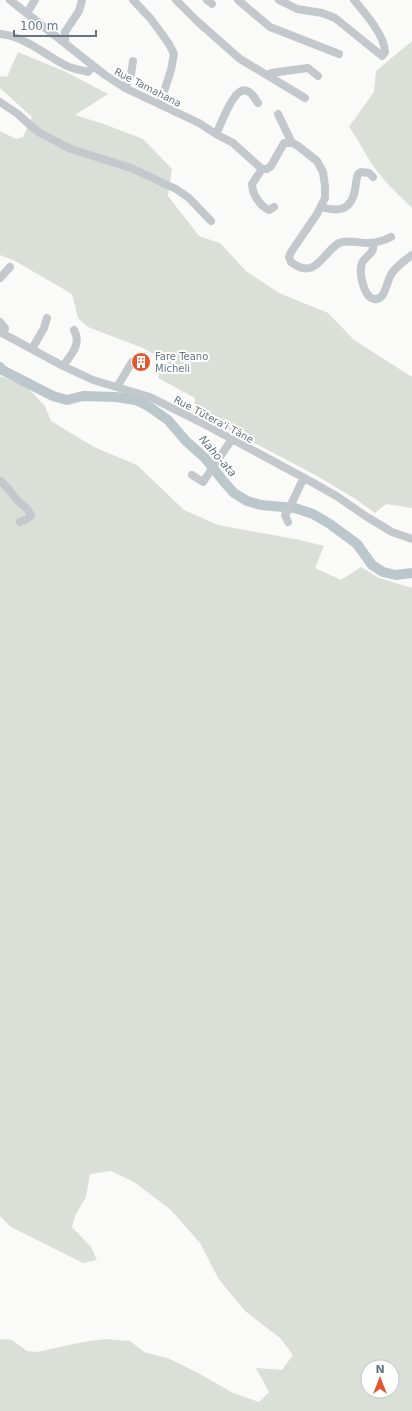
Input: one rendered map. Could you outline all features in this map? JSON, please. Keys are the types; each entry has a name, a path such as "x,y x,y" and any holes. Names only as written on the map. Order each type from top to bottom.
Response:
{"street":[{"name":"Rue Tamahana","path":"10,0 93,66 125,88 199,123 234,143 262,169"},
{"path":"27,13 35,0"},
{"path":"65,43 66,32 79,11 82,0"},
{"path":"132,0 151,19 169,44 174,54 171,70 160,104"},
{"path":"176,0 197,21 240,59 305,98"},
{"path":"238,0 270,27 339,54"},
{"path":"279,0 297,9 322,13 335,18 382,56 385,52 385,45 369,17 354,0"},
{"path":"0,34 7,35 30,44 68,67 88,72 93,66"},
{"path":"125,88 131,74 133,61"},
{"path":"268,75 270,73 308,68 318,76"},
{"path":"216,134 221,127 226,111 239,92 243,90 249,92 258,103"},
{"path":"0,102 18,114 40,133 71,149 131,168 176,189 189,198 211,221"},
{"path":"278,114 291,141 290,143"},
{"path":"274,207 269,210 265,208 253,191 252,185 253,181 262,169 267,169 271,166 284,143 290,143 306,151 321,166 324,178 325,194 321,207 291,252 289,259 292,263 302,268 310,268 319,263 334,247 341,243 349,241 372,243 391,238"},
{"path":"321,207 331,210 339,210 346,206 352,201 358,174 361,172 369,173 373,177"},
{"path":"372,243 373,249 363,261 361,269 365,291 368,296 373,298 378,299 382,296 387,282 393,272 412,255"},
{"path":"0,278 10,267"},
{"path":"32,349 44,328 47,318"},
{"path":"0,322 5,328 2,333"},
{"path":"63,366 76,347 78,340 74,330"},
{"name":"Rue Tūtera'i Tāne","path":"2,333 63,366 93,380 150,397 304,478 338,497 392,532 412,539"},
{"path":"117,387 132,362"},
{"path":"192,475 203,482 232,439"},
{"path":"288,522 285,515 304,478"},
{"path":"0,481 8,487 16,500 30,512 31,515 27,519 20,522"}],"shaded area":[{"path":"412,41 412,208 376,170 349,127 374,92 376,71"},
{"path":"18,52 66,72 108,94 75,115 143,139 172,169 168,196 199,236 220,243 246,271 279,293 328,313 354,340 412,377 412,508 386,504 375,513 357,500 319,477 194,411 195,398 158,378 162,359 143,348 88,327 78,318 72,294 15,261 0,255 0,131 16,139 23,137 32,117 0,88 0,76 7,77"},
{"path":"0,376 26,386 45,406 51,421 94,447 137,465 184,510 218,525 300,540 324,546 315,568 341,580 361,567 379,578 412,588 412,1411 0,1411 0,1339 12,1340 27,1351 37,1352 83,1342 106,1339 130,1341 144,1352 170,1359 233,1393 259,1402 269,1392 256,1368 282,1370 293,1355 280,1338 245,1311 218,1278 200,1243 171,1210 134,1182 111,1171 90,1174 86,1197 75,1216 72,1227 91,1247 97,1260 83,1263 11,1227 0,1216"}],"waterway":[{"name":"Naho-ata","path":"0,367 2,370 53,396 67,400 83,396 116,397 136,400 148,406 168,420 186,441 205,458 234,493 247,501 261,505 295,508 313,514 330,524 357,544 372,565 383,572 396,575 412,573"}],"place":[{"name":"Fare Teano Micheli","path":"141,362"}]}
